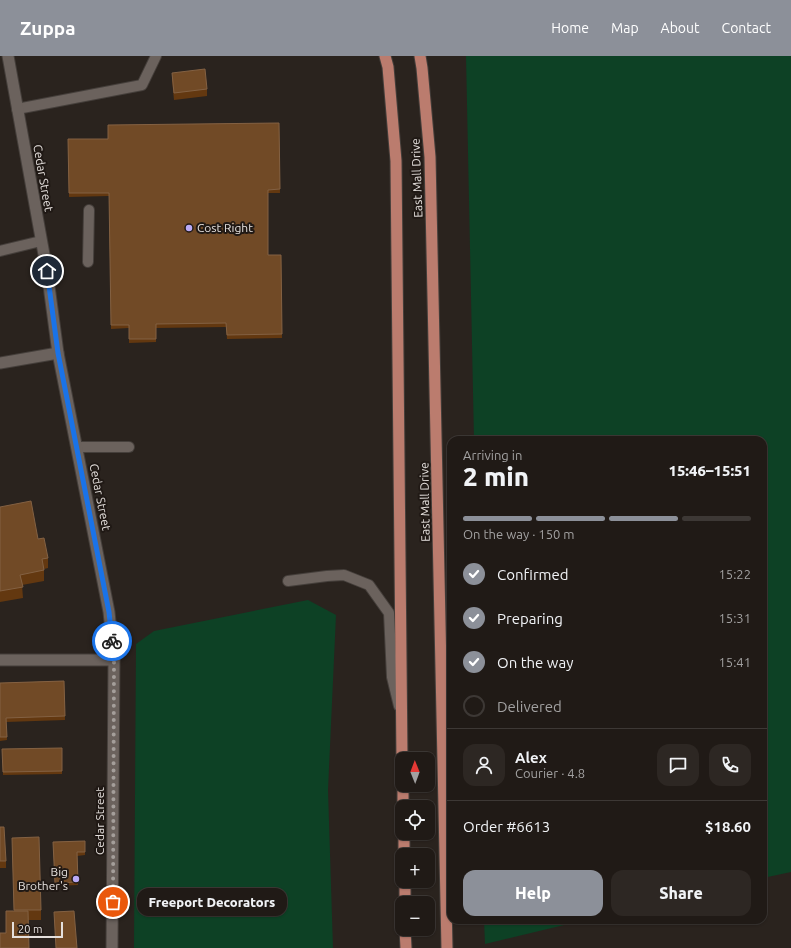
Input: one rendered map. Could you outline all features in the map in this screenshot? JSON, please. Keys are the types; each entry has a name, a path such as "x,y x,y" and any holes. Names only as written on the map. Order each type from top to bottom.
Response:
{"main road":[{"name":"Cedar Street","path":"8,56 47,271 58,353 109,612 114,660 112,948"},
{"name":"East Mall Drive","path":"385,56 388,67 396,161 402,752"},
{"name":"East Mall Drive","path":"420,56 430,157 447,948"},
{"path":"0,363 58,353"},
{"path":"0,660 114,660"},
{"path":"405,936 406,948"}],"lane":[{"path":"17,109 142,85 156,56"},
{"path":"88,262 89,210"},
{"path":"0,251 41,241"},
{"path":"77,447 129,447"},
{"path":"288,581 344,575 369,585 389,613 392,677 403,719"}],"green space":[{"path":"466,56 791,56 791,872 767,877 767,436 474,436"},
{"path":"308,600 336,615 328,790 333,948 134,948 136,644 154,631"},
{"path":"484,924 568,924 485,944"}],"building":[{"path":"205,69 207,89 174,93 172,73"},
{"name":"Cost Right","path":"279,123 280,189 268,190 268,255 281,255 282,334 227,335 226,323 156,324 156,339 129,339 129,325 111,325 109,193 69,193 68,139 108,139 108,125"},
{"path":"31,501 38,539 44,538 48,558 42,559 44,570 20,575 23,587 0,591 0,507"},
{"path":"64,681 65,716 6,718 7,737 0,737 0,683"},
{"path":"62,748 62,771 3,772 2,749"},
{"path":"0,827 4,827 6,861 0,861"},
{"path":"39,837 41,910 14,910 12,838"},
{"path":"85,841 85,852 77,852 78,882 55,883 53,842"},
{"path":"6,911 28,911 29,948 0,948 0,933 6,933"},
{"path":"74,911 77,948 56,948 54,912"}],"way so far":[{"path":"112,641 114,660 113,902"}],"place":[{"name":"Cost Right","path":"189,228"},
{"name":"Big Brother's","path":"76,879"},
{"name":"Freeport Decorators","path":"113,902"}],"route":[{"path":"47,271 58,353 109,612 112,641"}]}
